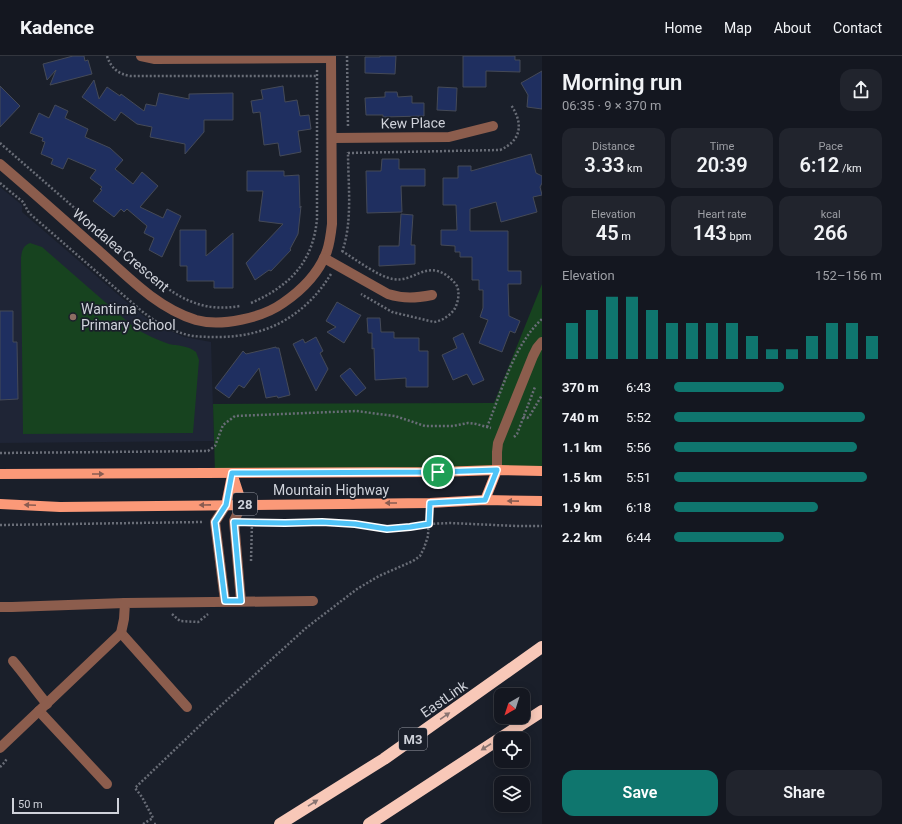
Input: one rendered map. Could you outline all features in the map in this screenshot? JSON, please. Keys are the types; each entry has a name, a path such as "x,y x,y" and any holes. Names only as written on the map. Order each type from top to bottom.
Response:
{"highway":[{"name":"EastLink","path":"280,824 384,759 542,647"},
{"path":"369,824 542,711"}],"main road":[{"name":"Mountain Highway","path":"0,474 438,472 497,470 542,471"},
{"path":"485,500 497,470"},
{"path":"232,473 242,504"},
{"path":"226,505 232,473"},
{"name":"Mountain Highway","path":"0,504 60,507 430,503 485,500 542,501"}],"street":[{"path":"141,56 154,59 331,57"},
{"name":"Wondalea Crescent","path":"0,164 140,287 166,306 196,320 217,322 234,320 264,313 277,307 302,289 317,270 324,258 330,241 332,224 333,138 331,57"},
{"name":"Kew Place","path":"333,138 448,137 493,126"},
{"path":"324,258 388,294 405,298 432,295"},
{"path":"497,470 498,443 533,356 542,342"},
{"path":"241,601 234,522 242,504"},
{"path":"225,601 215,522 226,505"},
{"path":"0,607 225,601 313,601"},
{"path":"0,748 121,634 125,603"},
{"path":"121,634 187,707"},
{"path":"13,661 47,704"},
{"path":"39,711 107,784"}],"path":[{"path":"107,56 110,63 118,72 130,76 317,76"},
{"path":"347,56 348,129"},
{"path":"0,143 158,282 173,293 206,307 223,308 239,306 252,303 265,297 284,284 302,265 311,250 315,236 317,219 317,70"},
{"path":"340,258 348,225 348,145"},
{"path":"0,183 23,202 29,213 142,311 165,327 197,337 226,337 269,329 298,312 311,302 332,272"},
{"path":"488,427 517,353 527,337 542,319"},
{"path":"523,418 529,417 542,395"},
{"path":"0,453 208,451 215,446 223,425 235,416 356,411 395,416 425,426 453,426 468,423 495,430"},
{"path":"144,824 153,818 142,797 135,788 216,710 306,628 357,589 379,576 413,561 420,556 424,548 429,524 430,503"},
{"path":"0,525 215,522"},
{"path":"234,522 322,522 355,524 387,529 450,523 542,526"}],"shaded area":[{"name":"Wantirna Primary School","path":"0,187 22,205 22,212 153,323 184,337 211,342 214,441 0,443"}],"green space":[{"name":"Wantirna Primary School","path":"30,243 42,247 136,329 169,344 186,347 196,352 199,360 193,433 23,434 21,258 23,249"},
{"path":"542,284 542,471 215,473 213,404 494,403"}],"building":[{"path":"73,56 84,56 85,61 88,60 92,74 50,85 56,70 47,80 43,64"},
{"path":"396,56 395,74 365,73 365,57"},
{"path":"463,56 515,56 515,60 520,60 520,72 486,71 486,87 463,87"},
{"path":"542,71 542,109 527,107 528,95 521,83"},
{"path":"94,80 99,99 107,87 120,96 121,94 144,111 146,104 156,106 159,93 189,99 189,94 233,93 233,120 204,120 204,132 185,154 185,144 150,137 152,127 137,124 121,112 115,121 82,97"},
{"path":"0,86 20,106 0,127"},
{"path":"283,86 285,102 297,100 300,116 309,115 311,129 298,131 301,152 280,156 278,143 264,145 260,112 253,113 251,101 263,99 261,90"},
{"path":"438,87 457,88 456,111 437,110"},
{"path":"385,92 397,92 398,97 412,96 412,103 424,103 424,116 383,117 383,115 366,115 365,98 385,97"},
{"path":"55,105 68,111 65,118 88,129 85,137 110,148 123,160 115,169 133,184 142,172 158,186 140,207 163,218 167,209 181,216 162,257 149,250 154,238 144,233 147,226 127,209 124,212 121,209 114,217 93,201 102,190 100,189 102,187 90,178 96,170 68,158 63,169 51,164 53,159 41,154 45,142 42,141 43,138 30,133 39,113 49,118"},
{"path":"531,154 536,173 542,176 542,183 540,187 542,195 533,197 537,212 501,222 496,202 470,209 470,231 508,231 508,271 521,271 521,284 508,284 509,316 520,321 515,333 510,331 502,352 479,343 488,320 480,317 483,308 483,290 479,290 479,280 472,280 472,257 460,257 460,252 455,252 455,246 441,245 441,230 457,230 456,205 443,205 443,178 458,178 458,166 471,166 471,171"},
{"path":"382,159 399,159 399,169 425,169 425,186 401,186 402,212 367,213 366,171 381,171"},
{"path":"247,171 284,171 284,176 299,175 300,208 301,206 298,234 290,249 291,250 271,271 269,270 255,280 246,263 283,224 259,221 263,191 247,191"},
{"path":"401,214 413,215 411,245 415,245 415,264 379,266 379,246 399,246"},
{"path":"180,230 206,230 206,256 233,233 233,288 214,288 214,281 187,281 187,266 180,266"},
{"path":"337,302 361,315 344,343 327,332 336,327 326,321"},
{"path":"0,311 13,311 13,342 17,342 18,399 0,400"},
{"path":"367,318 380,318 381,332 394,332 394,338 419,338 419,351 428,351 428,387 406,387 406,378 375,380 374,348 372,349 372,333 368,333"},
{"path":"463,333 484,380 473,385 467,374 453,380 442,355 457,348 453,338"},
{"path":"316,337 323,351 320,353 328,369 316,391 293,344 303,339 305,343"},
{"path":"276,347 279,348 290,395 278,398 277,396 266,398 259,368 244,388 239,385 229,398 215,388 243,351 246,354"},
{"path":"350,368 366,388 356,396 340,376"}],"place":[{"name":"Wantirna Primary School","path":"73,317"}],"route":[{"path":"497,470 485,500 430,503 429,524 387,529 355,524 322,522 234,522 241,601 225,601 215,522 226,505 232,473 438,472 497,470"}]}
